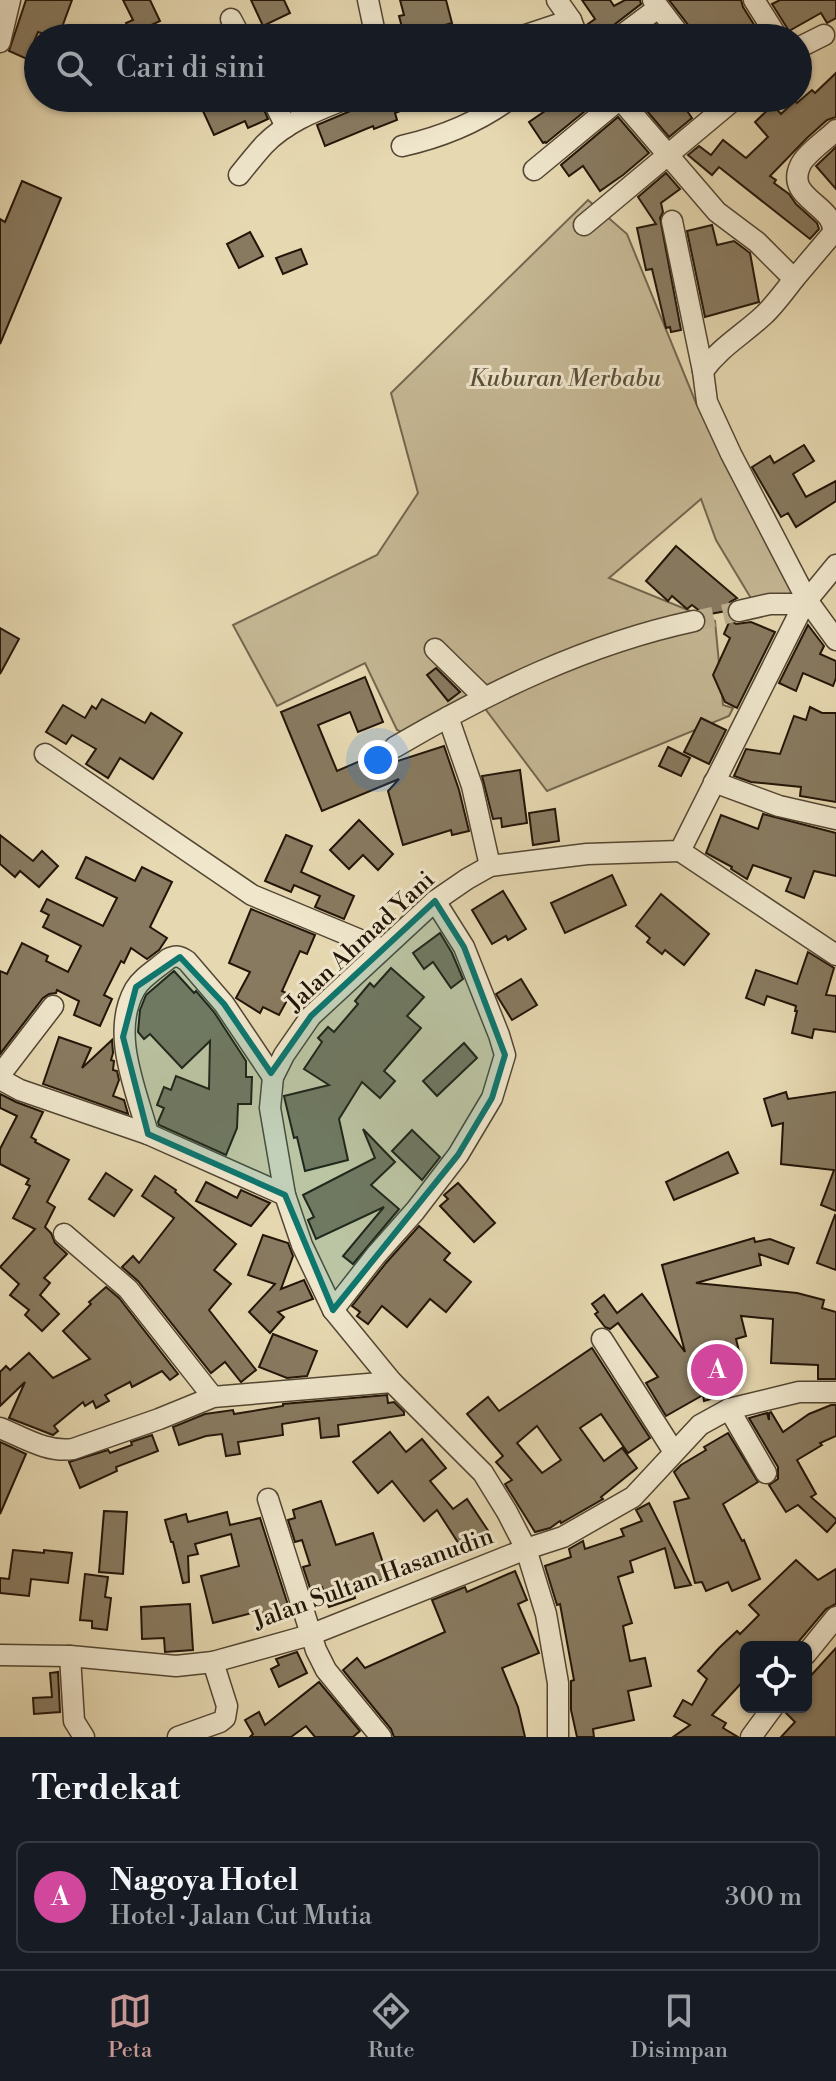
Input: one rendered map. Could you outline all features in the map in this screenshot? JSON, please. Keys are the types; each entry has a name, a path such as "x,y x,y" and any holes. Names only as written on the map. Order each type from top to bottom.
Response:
{"street":[{"path":"0,42 10,0"},
{"path":"368,0 373,24"},
{"path":"557,0 571,24"},
{"path":"754,0 769,24"},
{"path":"633,24 655,4 671,24"},
{"path":"812,41 824,35"},
{"path":"279,112 286,127"},
{"path":"239,175 265,145 286,127 315,112"},
{"path":"402,146 429,140 473,123 490,112"},
{"path":"534,170 602,112"},
{"path":"632,112 717,212 757,242 794,279"},
{"path":"584,225 718,112"},
{"path":"703,371 721,349 764,315 833,233 835,225 832,218 801,190 797,179 800,164 836,130"},
{"path":"672,221 707,402 806,602 836,640"},
{"path":"836,565 806,602 680,851 836,955"},
{"path":"739,611 770,604 806,602"},
{"path":"395,747 507,685 598,649 694,621"},
{"path":"435,649 484,697"},
{"path":"448,717 472,786 490,866"},
{"path":"45,754 252,895 382,949"},
{"path":"714,782 779,806 836,819"},
{"name":"Jalan Ahmad Yani","path":"558,1737 558,1683 546,1614 526,1549 483,1473 392,1382 333,1310 302,1245 285,1195 270,1108 273,1077 311,1016 435,901 490,866 587,854 680,851"},
{"path":"333,1310 458,1155 492,1098 505,1055 464,947 435,901"},
{"path":"148,1134 123,1037 124,1020 136,987 174,956 187,961 224,1004 273,1077"},
{"path":"53,1006 0,1077 20,1090 148,1134 285,1195"},
{"path":"64,1234 128,1289 213,1397"},
{"path":"602,1339 674,1452"},
{"path":"0,1428 61,1451 145,1424 213,1397 392,1382"},
{"name":"Jalan Sultan Hasanudin","path":"0,1655 70,1656 176,1666 213,1662 310,1635 563,1537 633,1497 700,1425 729,1409 799,1392 836,1392"},
{"path":"729,1409 766,1473"},
{"path":"268,1499 310,1635 326,1670 381,1737"},
{"path":"812,1647 836,1617"},
{"path":"70,1656 74,1721 84,1737"},
{"path":"178,1737 225,1718 227,1706 213,1662"},
{"path":"751,1737 769,1713"}],"highlighted area":[{"path":"435,901 464,947 505,1055 492,1098 458,1155 333,1310 285,1195 148,1134 123,1037 136,987 180,957 224,1004 271,1073 311,1016"}],"green space":[{"name":"Kuburan Merbabu","path":"588,200 627,234 696,403 795,593 752,600 716,540 701,499 609,578 715,621 723,705 733,708 729,716 547,791 474,694 407,734 397,730 365,663 277,706 233,625 377,555 418,493 391,393"}],"building":[{"path":"26,0 72,0 63,24 24,24 24,58 9,51"},
{"path":"123,0 150,0 160,21 154,24 126,23 133,20"},
{"path":"251,0 284,0 290,13 262,24"},
{"path":"400,0 446,0 452,23 401,24 399,16 404,15"},
{"path":"582,0 610,0 614,6 625,0 640,0 641,4 615,24 588,24 595,19"},
{"path":"669,0 741,0 754,24 687,24"},
{"path":"780,0 836,0 836,18 827,23 821,13 801,24 785,24 772,4"},
{"path":"836,73 836,117 827,120 770,176 817,223 819,229 810,239 719,167 712,175 688,155 699,146 711,155 723,140 746,158 768,137 755,122 766,112 812,112 812,90 815,93"},
{"path":"203,112 265,112 268,119 248,128 245,121 214,135"},
{"path":"348,112 398,112 395,113 397,120 374,129 373,126 325,146 317,125"},
{"path":"544,112 584,112 546,143 529,122"},
{"path":"648,112 688,112 692,118 669,137"},
{"path":"618,117 649,153 600,191 583,166 569,176 561,165"},
{"path":"836,147 836,189 816,166"},
{"path":"666,173 680,189 661,203 663,212 660,218 681,330 671,332 670,327 666,328 652,269 646,270 637,228 656,224 638,197"},
{"path":"22,181 61,198 0,344 0,219 5,222"},
{"path":"712,225 717,245 734,241 750,253 759,302 705,317 687,231"},
{"path":"250,232 263,256 239,268 227,244"},
{"path":"301,249 307,264 283,274 276,258"},
{"path":"804,445 814,461 793,474 806,497 836,481 836,501 796,527 788,513 781,517 752,467 770,456 774,463"},
{"path":"676,546 737,598 730,602 726,611 705,615 692,605 687,609 672,596 668,601 646,581"},
{"path":"730,620 736,624 751,622 775,632 737,708 725,702 713,675 730,638 724,634"},
{"path":"808,625 824,646 820,654 836,661 836,678 833,686 803,673 796,691 779,683"},
{"path":"0,628 19,639 0,674"},
{"path":"436,668 460,692 448,701 427,675"},
{"path":"365,677 383,722 358,732 350,712 318,725 337,771 374,755 379,767 444,746 469,831 452,835 451,830 403,845 388,791 399,779 322,811 281,712"},
{"path":"102,699 145,723 151,713 182,733 153,779 120,758 108,778 86,764 96,749 72,735 66,744 46,732 63,705 85,718 92,706 96,709"},
{"path":"810,707 822,713 836,713 836,802 800,796 801,787 751,782 734,776 746,749 780,754 794,716 806,720"},
{"path":"701,718 726,730 709,764 684,752"},
{"path":"668,747 690,758 681,776 659,766"},
{"path":"520,770 527,823 502,827 501,818 493,819 482,776"},
{"path":"555,809 559,841 533,845 529,813"},
{"path":"763,814 836,833 836,876 814,871 804,898 786,891 791,878 753,865 747,879 706,853 721,815 758,829"},
{"path":"359,820 393,854 378,870 363,855 349,869 330,850"},
{"path":"0,835 33,861 42,851 58,866 39,887 20,871 15,877 0,864"},
{"path":"286,835 312,846 301,872 354,896 344,919 315,907 320,896 294,885 291,892 265,881"},
{"path":"86,857 135,881 142,867 172,882 150,927 167,938 159,950 147,959 131,948 124,963 121,961 104,995 112,999 100,1026 74,1015 79,1001 57,990 43,998 0,1054 0,971 7,974 22,943 48,956 46,961 68,972 81,946 43,927 49,915 41,911 47,899 103,926 117,898 76,878"},
{"path":"612,875 626,905 565,933 551,903"},
{"path":"503,891 526,929 508,940 506,936 492,944 472,910"},
{"path":"661,894 709,934 684,965 665,950 662,954 647,942 650,938 636,926"},
{"path":"251,909 315,935 307,954 300,951 282,991 290,995 279,1015 263,1007 260,1013 236,998 250,972 229,963"},
{"path":"440,933 463,979 451,988 433,962 424,969 413,953"},
{"path":"808,952 834,968 826,995 836,996 836,1032 814,1029 812,1038 792,1033 796,1006 767,996 764,1005 746,998 756,970 797,984"},
{"path":"391,968 424,997 407,1016 421,1028 384,1071 395,1081 380,1098 362,1082 339,1119 348,1160 305,1171 284,1096 329,1085 304,1069 322,1042 318,1038 328,1027 334,1032 358,1004 355,1001 370,983 374,987"},
{"path":"174,971 214,1012 246,1061 246,1077 252,1077 251,1104 238,1104 237,1128 226,1155 158,1122 164,1108 157,1105 164,1087 171,1090 176,1076 209,1089 210,1041 182,1068 150,1034 144,1039 138,1032 140,1010 146,995"},
{"path":"521,979 537,1005 512,1020 496,994"},
{"path":"59,1037 91,1048 82,1068 112,1040 111,1060 114,1061 113,1070 117,1071 119,1080 113,1096 124,1100 128,1114 43,1084"},
{"path":"464,1043 477,1058 437,1096 423,1081"},
{"path":"786,1092 788,1099 836,1092 836,1211 821,1205 834,1170 781,1164 783,1123 772,1126 764,1099"},
{"path":"0,1094 43,1112 31,1137 69,1160 47,1202 55,1207 45,1227 67,1254 44,1278 50,1283 40,1295 59,1314 42,1331 25,1315 29,1310 10,1295 19,1284 0,1267 35,1229 13,1218 30,1186 26,1184 29,1179 0,1164 0,1149 17,1116 0,1108"},
{"path":"363,1129 395,1162 371,1185 399,1209 353,1264 343,1256 384,1207 316,1239 308,1220 314,1217 303,1195 375,1158"},
{"path":"412,1130 440,1157 422,1180 392,1151"},
{"path":"728,1152 738,1173 674,1200 666,1182"},
{"path":"106,1173 132,1190 114,1216 89,1199"},
{"path":"155,1176 176,1190 236,1244 214,1270 231,1284 209,1310 256,1370 241,1382 225,1362 211,1373 138,1281 122,1267 133,1256 139,1263 174,1218 142,1196"},
{"path":"206,1182 237,1198 241,1190 270,1203 251,1226 196,1201"},
{"path":"458,1183 495,1223 474,1242 440,1206 448,1199 444,1195"},
{"path":"836,1216 836,1270 817,1263"},
{"path":"419,1226 450,1253 444,1260 471,1282 446,1312 430,1299 407,1327 382,1306 368,1324 357,1316 360,1312 352,1306"},
{"path":"263,1235 288,1243 293,1256 281,1289 304,1280 313,1299 278,1312 284,1317 270,1333 249,1312 275,1284 248,1275"},
{"path":"754,1238 755,1242 770,1239 794,1248 788,1264 759,1254 761,1265 696,1283 797,1293 824,1300 822,1308 836,1312 836,1379 818,1379 818,1365 771,1363 773,1319 741,1316 746,1336 736,1339 739,1351 723,1356 725,1361 713,1364 721,1396 704,1401 703,1395 666,1416 646,1383 658,1377 618,1323 610,1329 605,1327 592,1304 604,1295 617,1313 642,1294 685,1352 662,1265"},
{"path":"106,1287 119,1298 178,1374 170,1380 162,1371 132,1387 130,1382 105,1395 109,1401 96,1408 93,1401 85,1406 83,1402 54,1426 58,1431 53,1435 9,1418 25,1382 0,1406 0,1372 6,1366 10,1370 29,1353 53,1378 90,1359 63,1331"},
{"path":"273,1334 317,1351 307,1376 287,1378 259,1367"},
{"path":"592,1348 650,1438 628,1453 601,1414 580,1428 604,1461 622,1448 637,1468 601,1497 603,1499 561,1523 535,1532 505,1484 512,1480 496,1462 503,1456 467,1414 488,1397 499,1411","holes":["537,1426 561,1460 542,1473 517,1443"]},
{"path":"387,1395 388,1403 394,1402 404,1415 338,1425 339,1436 321,1438 319,1418 282,1424 283,1435 238,1442 240,1454 226,1456 222,1434 179,1445 173,1427 205,1414 233,1410 234,1414 283,1404"},
{"path":"836,1405 836,1436 820,1443 822,1445 797,1460 816,1494 811,1497 836,1519 827,1532 798,1505 786,1512 769,1485 778,1479 778,1467 749,1418 767,1413 769,1420 771,1412 783,1432 809,1414"},
{"path":"390,1432 406,1452 422,1439 446,1468 430,1481 453,1509 467,1499 491,1535 473,1547 468,1538 459,1544 437,1510 424,1521 392,1481 378,1493 353,1462"},
{"path":"728,1433 758,1482 723,1504 744,1540 760,1579 732,1591 728,1582 706,1591 702,1582 695,1583 674,1502 689,1498 674,1472 706,1450 704,1447"},
{"path":"152,1435 158,1451 116,1467 117,1471 80,1488 69,1462 108,1450 110,1453"},
{"path":"0,1442 26,1454 0,1514"},
{"path":"321,1501 336,1545 373,1533 388,1578 353,1590 355,1598 329,1607 322,1587 311,1591 303,1567 310,1565 302,1540 295,1542 288,1520 295,1518 293,1510"},
{"path":"649,1503 691,1585 675,1588 665,1548 630,1561 633,1572 618,1577 632,1623 623,1626 630,1661 645,1658 651,1686 628,1691 634,1720 593,1729 594,1737 577,1737 571,1710 571,1681 574,1680 560,1604 557,1605 545,1566 571,1557 569,1549 583,1541 585,1549 624,1536 621,1529 642,1521 636,1510"},
{"path":"104,1511 127,1512 123,1574 99,1572"},
{"path":"227,1512 230,1525 260,1518 289,1608 262,1617 260,1611 213,1623 201,1576 239,1566 231,1534 195,1544 198,1554 188,1556 189,1582 183,1583 165,1520 186,1514 188,1522"},
{"path":"13,1550 72,1553 68,1583 31,1579 29,1596 0,1593 0,1578 9,1579"},
{"path":"796,1560 818,1580 836,1569 836,1604 826,1609 799,1641 740,1641 740,1685 712,1715 726,1723 723,1728 738,1737 673,1737 690,1725 674,1716 683,1700 692,1705 707,1679 698,1671 737,1631 740,1634 759,1615 749,1605"},
{"path":"515,1571 527,1600 518,1604 539,1653 502,1668 518,1707 525,1737 394,1737 391,1729 343,1670 357,1658 365,1668 445,1632 432,1600 465,1587 467,1592"},
{"path":"85,1574 108,1577 105,1597 111,1598 107,1630 92,1628 92,1621 80,1620"},
{"path":"190,1604 193,1650 165,1652 164,1638 142,1639 141,1607"},
{"path":"836,1648 836,1737 781,1737 795,1722 786,1713 812,1713 812,1674"},
{"path":"297,1652 307,1673 279,1687 271,1669 279,1665 276,1659"},
{"path":"58,1672 60,1712 34,1714 33,1698 52,1697 50,1673"},
{"path":"319,1682 360,1731 353,1737 315,1737 306,1726 291,1737 250,1737 253,1734 245,1720 259,1712 265,1725"}],"tunnel":[{"path":"694,621 739,611"}],"place":[{"name":"Nagoya Hotel","path":"717,1370"}]}
